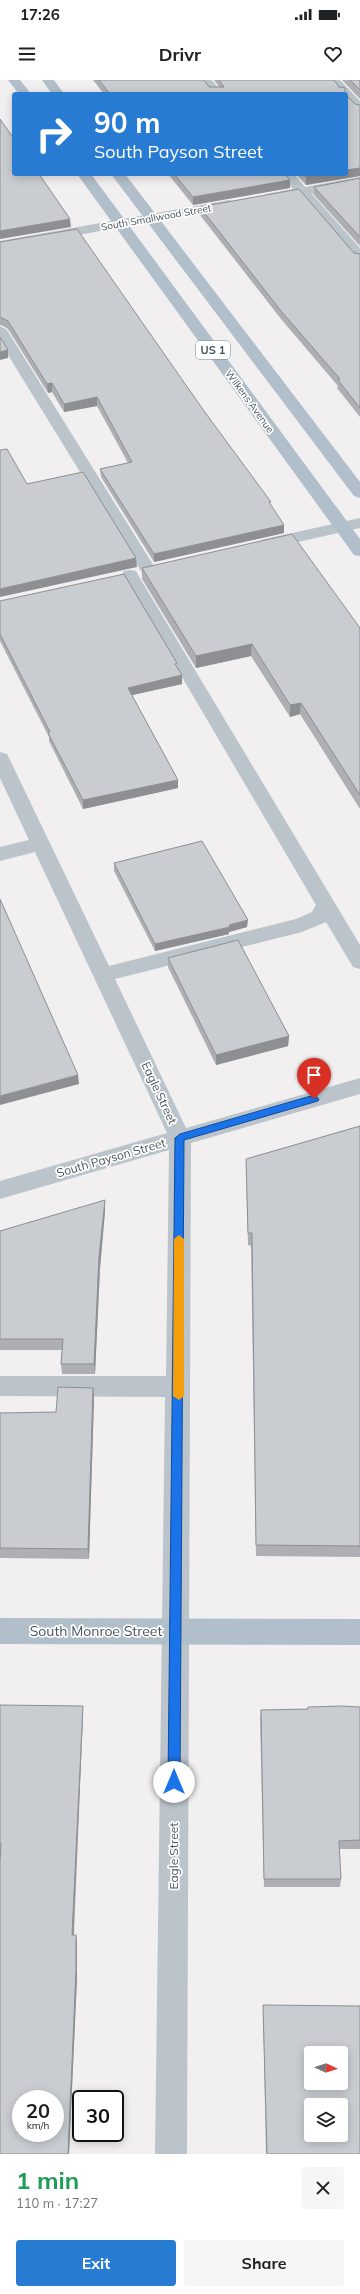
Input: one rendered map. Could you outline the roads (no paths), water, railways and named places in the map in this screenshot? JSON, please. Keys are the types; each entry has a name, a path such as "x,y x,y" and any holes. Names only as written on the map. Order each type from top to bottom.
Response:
{"main road":[{"path":"14,80 23,92"},
{"path":"48,80 57,92"},
{"name":"Wilkens Avenue","path":"85,176 360,551"},
{"name":"US 1","path":"120,176 360,493"},
{"name":"South Monroe Street","path":"0,1631 360,1632"}],"street":[{"path":"205,80 215,92"},
{"path":"333,80 345,92"},
{"path":"348,96 360,108"},
{"path":"290,176 360,257"},
{"path":"256,200 360,181"},
{"name":"South Smallwood Street","path":"0,245 240,202"},
{"path":"0,330 157,570 122,577 360,962"},
{"path":"250,548 360,523"},
{"name":"Eagle Street","path":"0,758 180,1138 179,1387 171,2154"},
{"path":"0,854 41,844"},
{"path":"103,975 302,925 320,917 326,905"},
{"name":"South Payson Street","path":"0,1190 360,1086"},
{"path":"0,1386 179,1387"}]}
